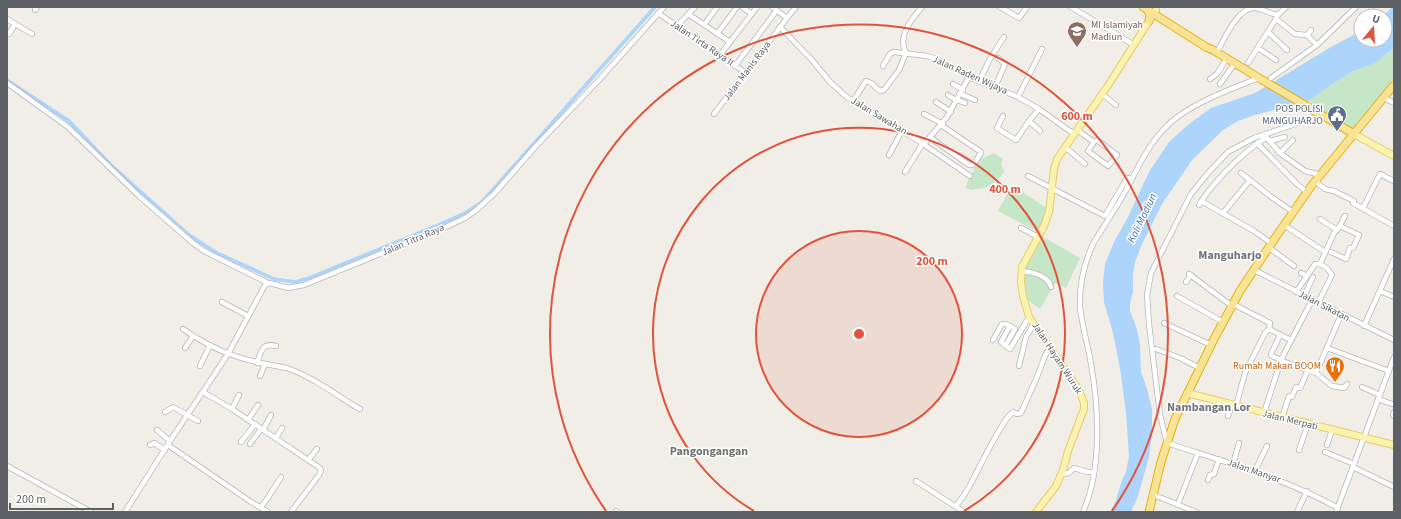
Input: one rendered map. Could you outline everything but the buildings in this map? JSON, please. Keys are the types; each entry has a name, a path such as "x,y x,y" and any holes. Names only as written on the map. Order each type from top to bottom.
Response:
{"highway":[{"path":"1149,21 1150,9"},
{"path":"1150,9 1206,47 1352,133"},
{"path":"1149,512 1161,462 1175,419 1223,322 1270,245 1307,192 1352,133 1394,85"}],"main road":[{"name":"Jalan Hayam Wuruk","path":"1036,512 1056,486 1082,414 1084,403 1079,390 1029,317 1023,296 1021,271 1049,212 1054,169 1057,159 1102,94 1149,21"},
{"path":"1352,133 1394,156"},
{"name":"Jalan Merpati","path":"1187,393 1282,418 1394,444"}],"street":[{"name":"Jalan Titra Raya","path":"7,83 68,127 139,196 192,243 204,251 268,283 288,288 304,285 446,227 470,215 494,194 664,7"},
{"path":"677,26 694,7"},
{"path":"704,25 717,7"},
{"path":"717,34 737,7"},
{"path":"742,7 752,14"},
{"path":"720,55 757,7"},
{"path":"772,7 787,18 796,7"},
{"path":"853,100 866,81 871,83 880,91 884,90 899,70 906,53 902,44 904,36 911,21 922,7"},
{"path":"1000,7 1019,18 1027,7"},
{"path":"1071,7 1134,45"},
{"path":"1248,63 1277,17 1286,7"},
{"path":"1215,51 1243,11 1252,8 1262,10 1277,17 1294,33 1307,35 1317,45"},
{"path":"1271,78 1317,45 1353,9"},
{"path":"736,66 777,10"},
{"name":"Jalan Tirta Raya II","path":"658,13 746,73"},
{"path":"688,14 730,42"},
{"name":"Jalan Manis Raya","path":"714,114 787,18"},
{"path":"7,19 32,34"},
{"path":"9,34 15,24"},
{"name":"Jalan Sawahan","path":"780,27 812,60 830,82 853,100 923,144 970,176"},
{"path":"1307,35 1312,30"},
{"path":"1268,32 1287,50"},
{"path":"979,81 990,59 1004,37"},
{"path":"1258,48 1276,60"},
{"path":"1018,97 1042,49"},
{"path":"883,66 892,52 906,53"},
{"name":"Jalan Raden Wijaya","path":"906,53 937,60 969,77 1018,97 1075,132 1094,142 1097,140 1117,155 1108,166 1088,151 1094,142"},
{"path":"995,87 1005,64 998,58"},
{"path":"1210,79 1217,74 1227,58"},
{"path":"1220,84 1235,63"},
{"path":"905,172 923,144 931,138 951,112 969,77"},
{"path":"1083,512 1092,489 1098,432 1091,364 1080,308 1082,277 1093,244 1132,179 1149,147 1170,123 1198,105 1226,91 1261,79"},
{"path":"953,84 975,100"},
{"path":"1102,94 1116,105"},
{"path":"948,95 965,103"},
{"path":"1384,98 1394,103"},
{"path":"936,102 951,112"},
{"path":"1003,116 997,128 1016,140 1039,109"},
{"path":"924,114 942,124 981,152 981,154 973,165 969,165 931,138"},
{"path":"1294,266 1270,245 1223,214 1200,203 1212,185 1257,143 1313,118"},
{"path":"1029,121 1040,130"},
{"path":"889,155 902,131"},
{"path":"1268,137 1280,153 1305,171 1321,175"},
{"path":"1167,443 1160,415 1149,324 1147,295 1151,273 1191,194 1198,184 1228,152 1254,138 1285,137"},
{"path":"1280,153 1293,140"},
{"path":"1257,143 1298,186 1307,192"},
{"path":"1065,147 1085,164"},
{"path":"1241,173 1293,212"},
{"path":"1363,208 1380,174 1394,181"},
{"path":"1028,176 1105,216 1127,178 1132,179"},
{"path":"1223,214 1250,180"},
{"path":"1315,181 1325,190 1334,191 1394,226"},
{"path":"1320,264 1334,233 1339,228 1345,216"},
{"path":"1320,219 1359,235 1353,248 1350,248 1346,259 1331,252"},
{"path":"1284,225 1325,252"},
{"path":"1021,228 1038,237"},
{"path":"1364,326 1394,259"},
{"path":"1296,292 1315,264 1320,264 1327,268 1332,275 1318,303"},
{"name":"Jalan Sikatan","path":"1254,270 1341,315 1394,340"},
{"path":"1021,271 1036,274 1047,279 1050,282 1051,287"},
{"path":"1301,273 1307,276"},
{"path":"1186,282 1190,275 1233,305 1270,323 1269,329 1265,333 1245,373 1234,405 1228,416"},
{"path":"1304,296 1313,277"},
{"path":"125,512 167,445 228,354 263,288 268,283"},
{"path":"1380,292 1394,297"},
{"path":"1177,296 1223,322"},
{"path":"1264,413 1281,360 1312,300"},
{"path":"222,302 248,316"},
{"path":"1316,373 1341,315"},
{"path":"1013,327 1008,336 1001,342 1005,346 1011,348 1029,317"},
{"path":"1164,323 1211,345"},
{"path":"993,340 1002,324 1013,327 1021,332"},
{"path":"1020,366 1026,337 1034,324"},
{"path":"183,329 193,336 228,354 257,363 294,370 322,384 360,409"},
{"path":"1269,329 1291,340"},
{"path":"1280,335 1271,355 1316,373 1334,386 1345,388 1346,384"},
{"path":"185,348 193,336"},
{"path":"1008,336 1016,340"},
{"path":"200,366 210,345"},
{"path":"257,363 264,347 269,345 276,346"},
{"path":"956,506 970,486 995,438 1010,414 1013,412 1017,414 1020,413 1050,347"},
{"path":"1327,348 1389,371"},
{"path":"1156,349 1180,358 1200,368"},
{"path":"1337,510 1394,357"},
{"path":"260,376 264,364"},
{"path":"1282,418 1289,396 1292,397 1296,387 1300,388 1308,370"},
{"path":"1362,387 1392,404"},
{"path":"203,392 232,409 320,468 320,473 291,512"},
{"path":"232,409 239,395"},
{"path":"248,420 258,405"},
{"path":"164,412 173,407 198,421"},
{"path":"1394,412 1394,416"},
{"path":"250,444 262,430 271,415"},
{"path":"241,442 255,424"},
{"path":"1299,450 1308,424"},
{"path":"276,438 282,428"},
{"path":"157,430 167,445 250,502 268,512"},
{"path":"1326,446 1332,430"},
{"path":"150,444 154,443 167,445"},
{"name":"Jalan Manyar","path":"1167,443 1255,471 1307,491 1337,510"},
{"path":"1233,464 1239,443"},
{"path":"1255,471 1267,446"},
{"path":"308,460 317,449"},
{"path":"1325,452 1394,487"},
{"path":"1178,504 1198,453"},
{"path":"1208,480 1210,475 1214,474 1219,459"},
{"path":"7,466 91,512"},
{"path":"1061,474 1069,473 1074,468 1087,472 1094,472"},
{"path":"261,507 281,477"},
{"path":"916,481 964,512"},
{"path":"1297,512 1307,491"},
{"path":"1154,495 1196,512"}],"green space":[{"path":"1394,48 1394,78 1354,130 1308,101 1349,73 1375,63"},
{"path":"994,153 1003,159 1001,165 1004,171 998,179 984,188 971,190 966,188 969,178 981,159"},
{"path":"1012,185 1048,209 1038,232 998,211"},
{"path":"1045,238 1080,258 1066,288 1055,283 1040,309 1028,300 1024,276 1026,265 1031,255"}],"water":[{"name":"Kali Madiun","path":"1394,7 1394,48 1375,63 1349,73 1308,101 1255,115 1238,121 1223,130 1192,160 1162,204 1142,244 1135,262 1133,292 1130,303 1130,311 1137,329 1140,345 1141,372 1152,409 1152,434 1149,457 1138,496 1131,512 1110,512 1115,503 1126,472 1129,456 1126,413 1120,368 1113,333 1104,302 1103,282 1105,264 1114,242 1128,217 1149,172 1169,142 1189,124 1211,108 1255,93 1353,35 1353,48 1393,48 1393,8 1391,8"}],"waterway":[{"path":"7,80 69,121 111,165 189,235 217,253 274,279 295,282 309,278 443,223 467,212 482,202 655,7"}],"place":[{"name":"MI Islamiyah Madiun","path":"1077,48"},
{"name":"POS POLISI MANGUHARJO","path":"1337,132"},
{"name":"Rumah Makan BOOM","path":"1335,383"}],"district":[{"name":"Manguharjo","path":"1230,255"},
{"name":"Nambangan Lor","path":"1209,407"},
{"name":"Pangongangan","path":"709,451"}]}
